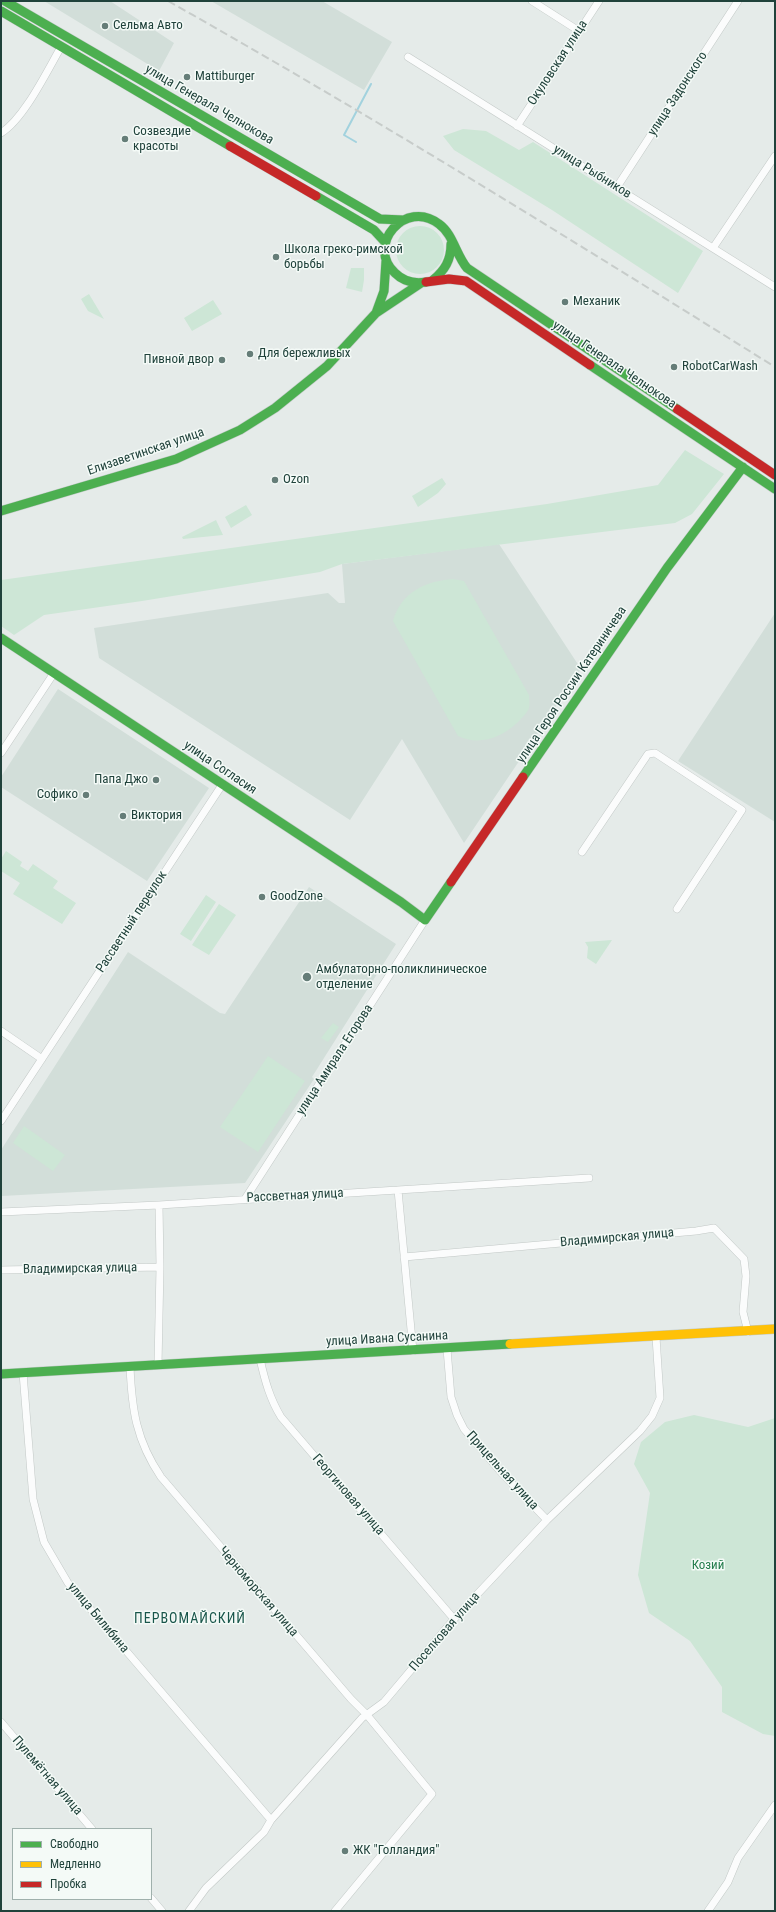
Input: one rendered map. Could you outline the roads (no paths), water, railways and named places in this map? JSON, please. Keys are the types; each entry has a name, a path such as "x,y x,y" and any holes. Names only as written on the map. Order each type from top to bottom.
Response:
{"main road":[{"name":"улица Генерала Челнокова","path":"5,1 380,219 403,220 416,216 431,219 445,230 451,244 462,263 467,268 775,476"},
{"name":"улица Генерала Челнокова","path":"1,11 374,230 385,242"},
{"path":"386,261 385,242 389,232 403,220"},
{"name":"улица Генерала Челнокова","path":"433,280 446,269 451,256 451,244"},
{"name":"улица Генерала Челнокова","path":"386,261 391,271 410,283 422,283 433,280 453,278 466,281 775,488"},
{"name":"Елизаветинская улица","path":"376,313 384,291 386,261"},
{"name":"Елизаветинская улица","path":"1,511 176,459 199,450 240,430 275,408 309,382 350,343 376,313 422,283"},
{"name":"улица Героя России Катериничева","path":"425,920 667,568 743,467"},
{"name":"улица Согласия","path":"1,638 222,786 338,859 425,920"},
{"name":"улица Ивана Сусанина","path":"1,1374 775,1330"}],"street":[{"path":"532,1 579,31"},
{"name":"Окуловская улица","path":"517,126 599,1"},
{"name":"улица Задонского","path":"617,187 738,1"},
{"path":"1,133 10,128 35,92 61,47"},
{"name":"улица Рыбников","path":"408,57 775,287"},
{"path":"713,248 774,160"},
{"path":"1,753 54,673"},
{"path":"582,852 648,754 654,753 742,810 677,909"},
{"name":"Рассветный переулок","path":"1,1121 222,786"},
{"name":"улица Амирала Егорова","path":"245,1199 425,920"},
{"path":"1,1031 42,1059"},
{"name":"Рассветная улица","path":"1,1212 158,1205 589,1178"},
{"path":"398,1190 413,1351"},
{"path":"158,1205 160,1268 158,1365"},
{"name":"Владимирская улица","path":"404,1257 696,1231 714,1228 744,1259 746,1276 744,1312 748,1332"},
{"name":"Владимирская улица","path":"1,1270 160,1268"},
{"name":"Поселковая улица","path":"189,1911 206,1888 264,1832 271,1820 367,1715 384,1702 454,1620 547,1520 640,1431 652,1416 660,1398 656,1337"},
{"name":"Прицельная улица","path":"447,1349 451,1397 457,1415 464,1429 494,1465 547,1520"},
{"name":"Георгиновая улица","path":"260,1359 265,1384 272,1401 282,1417 454,1620"},
{"name":"Черноморская улица","path":"130,1367 136,1422 142,1443 150,1460 173,1493 350,1699 367,1715 432,1794 335,1911"},
{"name":"улица Билибина","path":"23,1372 33,1499 44,1542 58,1568 68,1583 271,1820"},
{"name":"Пулемётная улица","path":"1,1722 91,1828"},
{"path":"708,1911 728,1882 738,1858 775,1805"},
{"path":"152,1899 162,1911"}],"waterway":[{"path":"356,142 344,135 371,84"}],"railway":[{"path":"168,1 398,135 775,367"}],"place":[{"name":"Сельма Авто","path":"105,26"},
{"name":"Mattiburger","path":"187,77"},
{"name":"Созвездие красоты","path":"125,139"},
{"name":"Школа греко-римской борьбы","path":"276,257"},
{"name":"Механик","path":"565,302"},
{"name":"Для бережливых","path":"250,354"},
{"name":"Пивной двор","path":"222,360"},
{"name":"RobotCarWash","path":"674,367"},
{"name":"Ozon","path":"275,480"},
{"name":"Папа Джо","path":"156,780"},
{"name":"Софико","path":"86,795"},
{"name":"Виктория","path":"123,816"},
{"name":"GoodZone","path":"262,897"},
{"name":"Амбулаторно-поликлиническое отделение","path":"307,977"},
{"name":"ЖК \"Голландия\"","path":"345,1851"}],"district":[{"name":"ПЕРВОМАЙСКИЙ","path":"190,1619"}],"park label":[{"name":"Козий","path":"708,1566"}]}
